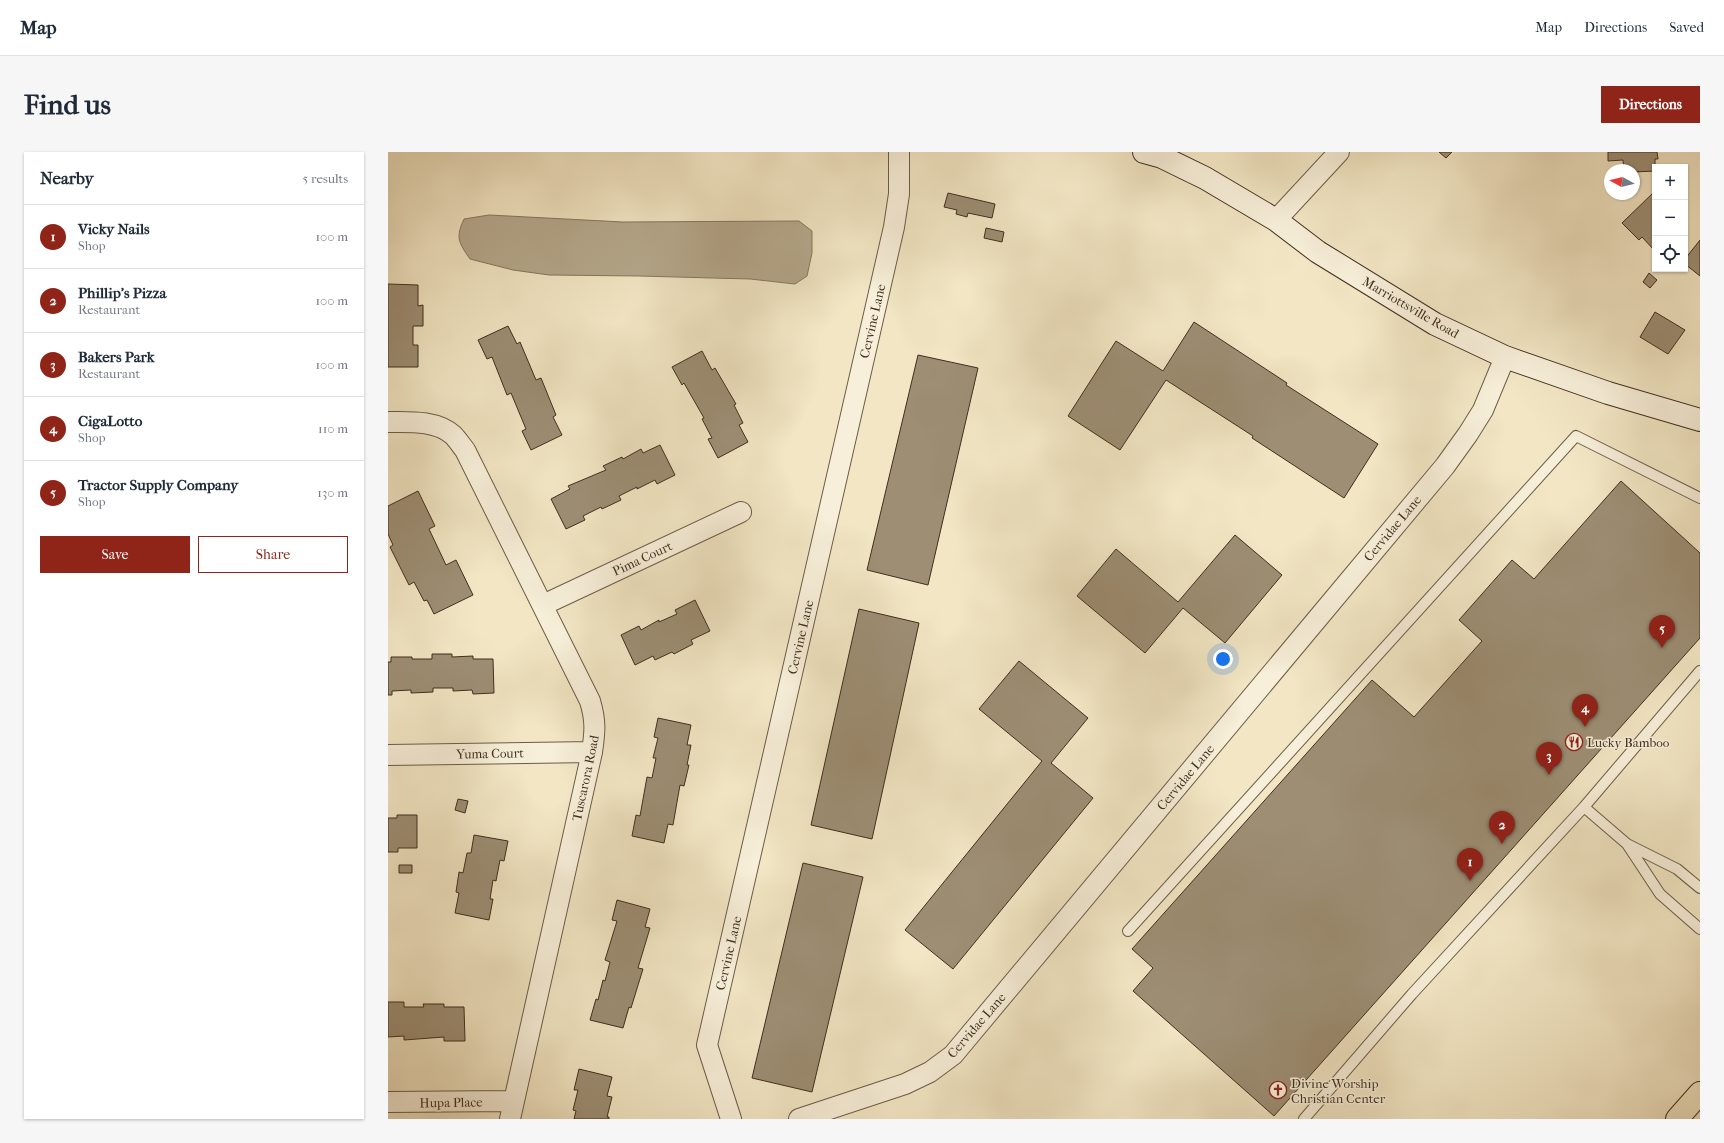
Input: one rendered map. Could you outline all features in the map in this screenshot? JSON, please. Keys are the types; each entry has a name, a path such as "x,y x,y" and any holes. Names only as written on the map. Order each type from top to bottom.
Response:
{"main road":[{"name":"Marriottsville Road","path":"1144,152 1162,157 1205,178 1276,220 1318,252 1435,324 1505,358 1608,393 1700,418"},
{"path":"1677,1119 1700,1093"}],"street":[{"name":"Cervine Lane","path":"731,1119 707,1045 894,227 899,194 899,152"},
{"path":"1276,220 1339,152"},
{"name":"Cervidae Lane","path":"799,1119 905,1084 930,1072 953,1054 1445,466 1483,410 1505,358"},
{"name":"Tuscarora Road","path":"388,422 417,422 438,426 452,434 465,450 543,605 590,701 594,713 596,726 592,752 512,1110"},
{"name":"Pima Court","path":"543,605 741,512"},
{"name":"Yuma Court","path":"388,755 592,752"},
{"name":"Hupa Place","path":"388,1102 512,1110"}],"lane":[{"path":"1128,931 1576,436 1700,498"},
{"path":"1304,1119 1412,994 1584,807 1700,672"},
{"path":"1584,807 1627,844 1677,869 1700,888"},
{"path":"1627,844 1660,894 1700,929"}],"shaded area":[{"path":"489,215 623,222 799,221 812,231 812,253 807,276 795,284 750,279 549,275 513,270 470,259 463,249 459,236 464,219"}],"building":[{"path":"1439,152 1452,152 1446,158"},
{"path":"1608,152 1657,152 1658,159 1655,159 1655,164 1652,164 1652,171 1640,172 1640,164 1623,164 1623,160 1608,161"},
{"path":"948,193 995,204 992,218 968,213 967,217 956,214 957,210 944,207"},
{"path":"1652,194 1652,248 1642,237 1639,240 1622,223"},
{"path":"986,228 1004,232 1002,242 984,238"},
{"path":"1700,240 1700,276 1688,266 1688,255"},
{"path":"1649,273 1657,280 1650,288 1643,282"},
{"path":"388,284 418,285 418,306 423,305 423,326 413,326 413,345 418,345 418,367 388,367"},
{"path":"1655,312 1685,330 1668,354 1640,337"},
{"path":"1194,322 1287,383 1286,385 1378,444 1344,498 1252,438 1253,436 1166,380 1120,450 1068,416 1116,341 1163,371"},
{"path":"508,326 517,344 520,342 536,380 541,378 556,415 553,417 562,435 531,450 522,431 526,429 511,393 507,395 492,357 487,359 478,340"},
{"path":"702,351 712,370 715,368 736,404 734,405 743,423 739,425 748,442 718,458 708,439 712,438 702,419 704,418 684,383 682,385 672,367"},
{"path":"918,355 978,368 928,585 867,570"},
{"path":"660,445 675,475 657,484 655,480 637,489 637,487 619,496 621,500 602,509 601,507 583,516 585,520 566,529 551,499 570,489 568,486 606,470 603,466 622,457 623,459 641,449 643,453"},
{"path":"1621,481 1700,553 1700,638 1274,1116 1133,991 1153,968 1132,949 1372,680 1414,717 1482,641 1459,620 1512,560 1534,579"},
{"path":"418,491 435,526 429,529 446,565 456,560 473,595 434,614 427,600 424,601 414,582 409,585 390,547 393,545 388,534 388,506"},
{"path":"1235,535 1282,575 1225,643 1183,608 1145,653 1077,596 1116,549 1178,602"},
{"path":"695,600 710,631 691,640 693,644 674,654 672,652 655,660 653,656 635,665 621,635 639,626 641,630 659,620 659,622 677,614 675,610"},
{"path":"859,609 919,623 872,839 811,825"},
{"path":"432,654 452,654 452,657 473,656 473,659 493,659 494,693 473,694 472,690 453,691 453,688 433,688 433,692 411,693 411,690 392,691 392,695 388,695 388,662 391,662 391,657 432,659"},
{"path":"1019,661 1088,718 1051,763 1093,798 953,969 905,930 1042,761 979,709"},
{"path":"658,718 691,725 687,745 691,745 687,765 689,765 684,786 680,785 673,825 668,824 664,843 632,836 636,815 640,816 647,777 652,778 656,758 653,758 658,738 654,737"},
{"path":"458,799 468,801 465,813 455,810"},
{"path":"397,815 417,815 417,848 398,848 398,852 388,852 388,818 397,818"},
{"path":"474,835 508,841 504,861 500,860 496,881 493,880 490,899 493,899 489,920 455,913 459,893 456,892 459,872 463,873 467,853 471,853"},
{"path":"803,863 863,877 812,1092 752,1078"},
{"path":"399,865 412,865 412,873 399,873"},
{"path":"617,900 650,909 645,927 650,928 638,968 643,969 623,1028 590,1020 596,999 598,1000 603,980 605,981 610,962 605,960 617,921 612,920"},
{"path":"388,1002 404,1002 404,1007 424,1007 423,1004 444,1004 444,1007 464,1007 465,1041 444,1041 444,1037 404,1040 404,1036 388,1037"},
{"path":"579,1069 612,1077 607,1096 612,1097 607,1117 609,1117 609,1119 574,1119 576,1111 573,1110 578,1090 574,1090"}],"place":[{"name":"Tractor Supply Company","path":"1662,648"},
{"name":"CigaLotto","path":"1585,727"},
{"name":"Lucky Bamboo","path":"1574,742"},
{"name":"Bakers Park","path":"1549,775"},
{"name":"Phillip's Pizza","path":"1502,844"},
{"name":"Vicky Nails","path":"1470,881"},
{"name":"Divine Worship Christian Center","path":"1278,1090"}]}
